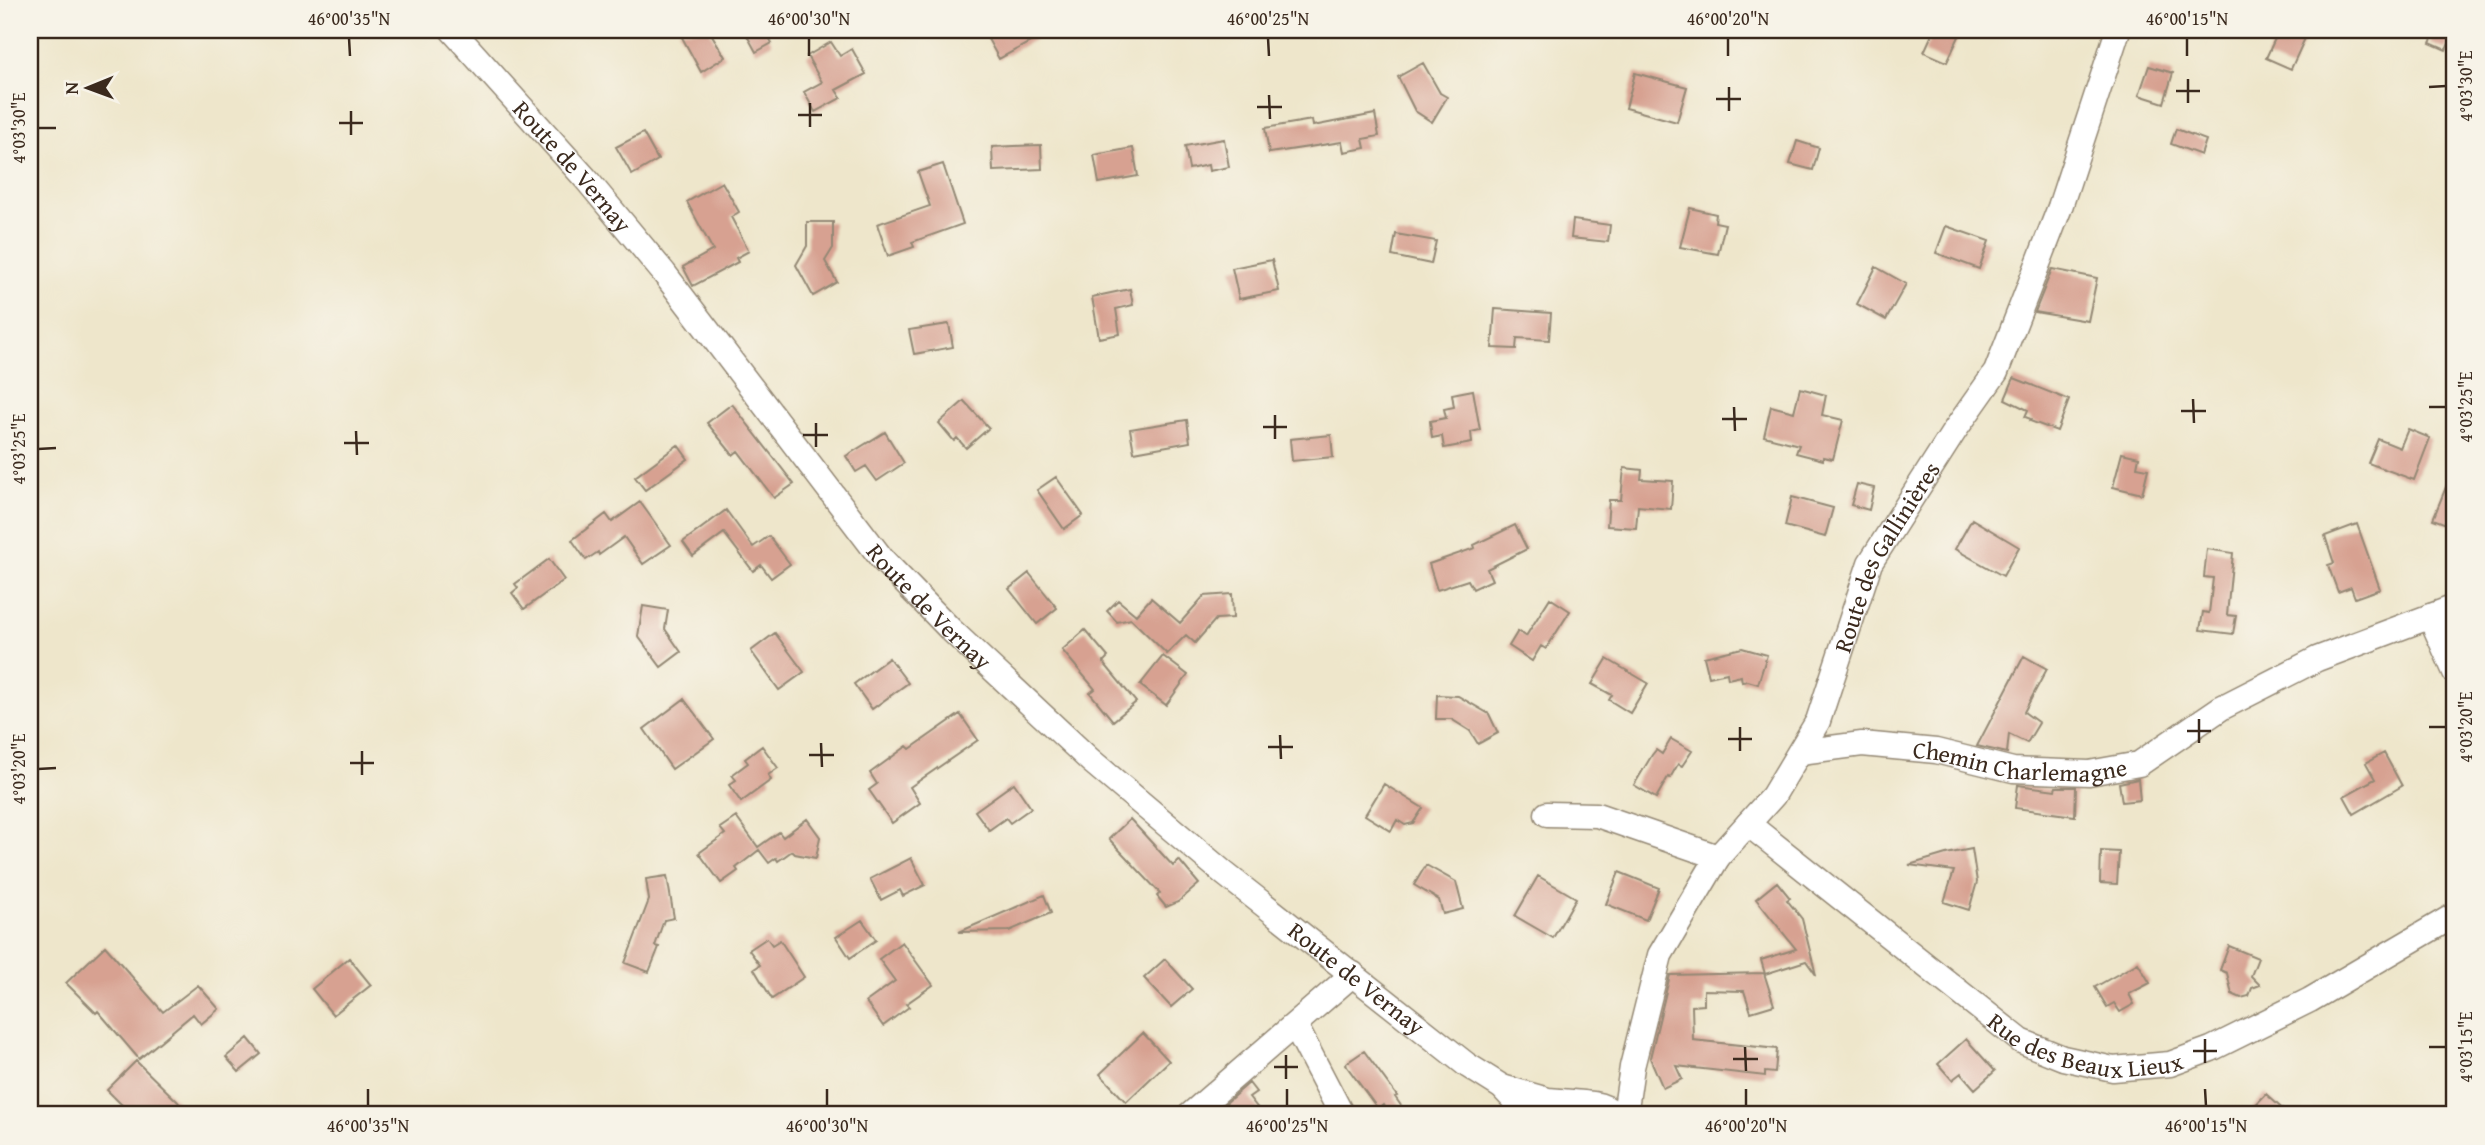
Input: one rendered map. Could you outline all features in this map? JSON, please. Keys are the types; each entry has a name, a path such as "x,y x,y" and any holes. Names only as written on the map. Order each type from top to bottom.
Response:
{"street":[{"name":"Route de Vernay","path":"452,30 586,179 656,263 882,559 951,631 1090,760 1225,874 1467,1065 1502,1087 1528,1115"},
{"name":"Route des Gallinières","path":"1625,1115 1632,1067 1660,955 1718,857 1773,796 1818,721 1870,563 1955,430 1996,372 2060,207 2118,30"},
{"name":"Chemin Charlemagne","path":"1800,752 1862,744 1936,751 2012,770 2089,773 2139,764 2221,708 2317,659 2455,607"},
{"path":"2430,616 2455,672"},
{"path":"1547,814 1597,815 1718,857"},
{"name":"Rue des Beaux Lieux","path":"1748,824 2021,1041 2063,1059 2113,1069 2170,1065 2211,1049 2310,1000 2455,915"},
{"path":"1190,1115 1353,974"},
{"path":"1295,1025 1342,1115"},
{"path":"1590,1103 1632,1067"},
{"name":"Route de Vernay","path":"1502,1087 1548,1100 1590,1103"},
{"path":"1560,1115 1572,1107 1590,1103 1605,1107 1617,1115"}],"building":[{"path":"678,30 709,30 725,57 701,72"},
{"path":"744,30 765,30 772,43 756,52"},
{"path":"983,30 1052,30 999,59"},
{"path":"1934,30 1962,30 1947,62 1924,52"},
{"path":"2279,30 2293,30 2306,36 2291,69 2266,58"},
{"path":"2436,30 2455,30 2446,50 2430,43"},
{"path":"831,42 840,56 852,49 866,74 836,90 841,98 815,112 804,92 822,82 807,56"},
{"path":"1423,63 1440,93 1447,97 1432,122 1415,111 1398,77"},
{"path":"2149,66 2173,73 2164,103 2139,95"},
{"path":"1635,73 1687,87 1677,122 1626,108"},
{"path":"1375,114 1379,136 1363,139 1365,148 1344,152 1342,142 1269,153 1265,128 1312,120 1313,126"},
{"path":"2176,129 2206,140 2201,155 2171,144"},
{"path":"643,133 658,160 632,175 616,147"},
{"path":"1224,139 1229,167 1209,171 1208,165 1189,169 1185,146"},
{"path":"1797,141 1819,148 1813,170 1790,164"},
{"path":"1041,145 1042,169 993,171 992,147"},
{"path":"1133,148 1138,176 1099,183 1094,155"},
{"path":"943,164 963,224 912,242 914,247 888,256 877,224 930,206 918,172"},
{"path":"722,182 739,212 731,217 749,251 736,258 738,262 693,286 683,267 713,250 687,202"},
{"path":"1690,208 1716,214 1715,222 1725,224 1718,254 1680,247"},
{"path":"1573,220 1610,225 1608,242 1571,238"},
{"path":"807,222 833,222 833,248 825,261 837,282 813,296 796,265 807,246"},
{"path":"1946,226 1989,241 1979,269 1936,253"},
{"path":"1396,234 1436,241 1431,264 1392,256"},
{"path":"1272,260 1279,291 1239,299 1232,268"},
{"path":"1876,267 1906,284 1886,320 1857,304"},
{"path":"2052,269 2097,278 2088,321 2035,312"},
{"path":"1130,289 1133,305 1116,309 1120,334 1099,338 1092,297"},
{"path":"1495,309 1551,313 1549,340 1517,338 1516,349 1492,348"},
{"path":"949,324 953,347 914,354 909,330"},
{"path":"2014,378 2069,400 2057,431 2030,421 2031,419 2025,417 2028,410 2005,399"},
{"path":"1800,388 1826,395 1822,415 1843,420 1833,459 1823,457 1823,460 1796,453 1799,445 1764,436 1771,406 1794,412"},
{"path":"1473,390 1480,430 1471,432 1472,443 1444,448 1442,436 1432,438 1430,421 1446,418 1444,409 1454,407 1452,394"},
{"path":"964,401 989,428 966,448 957,438 954,441 939,423"},
{"path":"732,404 794,484 774,498 738,451 733,455 707,423"},
{"path":"1187,420 1190,442 1134,452 1130,429"},
{"path":"2408,429 2430,438 2414,480 2368,463 2378,439 2400,448"},
{"path":"885,432 904,463 877,481 866,466 856,472 846,456"},
{"path":"1331,435 1333,457 1292,461 1290,439"},
{"path":"678,445 688,459 645,490 635,477"},
{"path":"2122,453 2139,457 2137,467 2148,469 2142,494 2113,487"},
{"path":"2455,465 2455,508 2449,525 2433,519"},
{"path":"1624,468 1642,470 1641,479 1673,481 1671,509 1638,506 1636,528 1607,526 1609,500 1621,500"},
{"path":"1056,477 1083,515 1064,529 1037,490"},
{"path":"1857,484 1874,488 1869,510 1851,505"},
{"path":"1792,497 1833,508 1825,537 1785,526"},
{"path":"640,502 671,545 643,564 624,537 599,555 598,552 586,560 572,540 606,514 612,522"},
{"path":"726,510 753,547 769,536 790,564 771,578 761,565 753,571 724,533 693,556 683,542"},
{"path":"1972,519 2019,547 2003,576 1955,549"},
{"path":"2357,524 2380,589 2355,598 2351,587 2338,592 2328,565 2334,563 2325,536"},
{"path":"1515,525 1527,549 1487,569 1492,580 1473,589 1468,580 1437,590 1429,564 1475,548 1474,545"},
{"path":"2207,549 2233,553 2227,615 2236,616 2233,634 2200,630 2203,612 2209,613 2213,578 2204,577"},
{"path":"549,559 564,580 524,609 512,593 518,588 515,584"},
{"path":"1029,573 1057,608 1037,624 1009,589"},
{"path":"1232,594 1233,618 1216,619 1195,643 1186,635 1167,654 1131,619 1117,622 1107,611 1118,600 1136,615 1151,598 1180,623 1204,596"},
{"path":"1550,598 1570,611 1546,649 1541,646 1532,661 1509,646 1518,631 1526,636"},
{"path":"643,606 668,610 665,629 681,652 661,667 638,636"},
{"path":"1085,630 1108,657 1103,662 1136,702 1113,721 1090,693 1095,689 1062,650"},
{"path":"775,633 804,672 779,690 751,651"},
{"path":"1742,648 1767,655 1758,684 1742,682 1741,676 1728,679 1727,673 1709,677 1704,657"},
{"path":"1163,656 1188,675 1166,705 1140,685"},
{"path":"2024,656 2047,669 2024,712 2039,723 2027,743 2009,734 2007,753 1977,746"},
{"path":"889,658 908,683 872,709 854,684"},
{"path":"1607,659 1648,683 1630,713 1609,700 1612,695 1592,684"},
{"path":"1437,695 1458,696 1489,714 1498,733 1478,744 1470,731 1451,719 1436,719"},
{"path":"684,699 714,739 672,769 644,729"},
{"path":"960,714 978,740 910,787 920,803 892,823 869,790 877,784 870,773 907,746 910,749"},
{"path":"1671,739 1692,751 1682,766 1678,764 1670,778 1668,777 1656,798 1634,785 1656,750 1662,754"},
{"path":"762,746 778,768 768,775 771,780 741,802 729,785 736,780 732,775 748,763 745,759"},
{"path":"2384,753 2402,786 2354,814 2344,796 2375,779 2366,763"},
{"path":"2138,779 2140,800 2122,802 2119,783"},
{"path":"1014,783 1031,808 1010,823 1006,818 989,830 975,811"},
{"path":"1384,784 1423,808 1413,823 1405,825 1397,820 1391,831 1365,815"},
{"path":"2018,785 2055,790 2056,787 2076,787 2075,816 2015,808"},
{"path":"736,817 758,847 779,832 783,837 807,819 820,837 816,858 792,851 778,861 776,858 769,863 759,850 721,883 699,853 725,834 720,828"},
{"path":"1130,819 1173,866 1179,860 1199,884 1178,902 1166,907 1157,896 1160,893 1109,839"},
{"path":"1972,849 1977,882 1969,910 1944,902 1954,871 1909,865 1946,854"},
{"path":"2101,851 2119,852 2117,884 2100,883"},
{"path":"911,858 925,885 903,896 900,890 881,900 870,879"},
{"path":"1426,865 1456,882 1463,909 1443,914 1439,900 1414,885"},
{"path":"1619,872 1659,888 1646,920 1606,904"},
{"path":"667,876 674,918 664,920 655,946 659,947 649,972 625,963 649,900 646,879"},
{"path":"1538,876 1576,898 1553,938 1515,916"},
{"path":"1777,882 1802,919 1816,975 1806,961 1765,974 1761,960 1796,949 1756,899"},
{"path":"1044,895 1051,913 1009,931 959,932"},
{"path":"862,920 876,940 850,958 836,937"},
{"path":"767,938 772,945 780,940 804,977 772,999 754,969 760,965 749,950"},
{"path":"902,942 933,985 906,1004 909,1007 883,1026 866,1002 895,981 879,959"},
{"path":"105,946 163,1012 198,985 219,1009 201,1024 193,1014 139,1059 98,1011 96,1013 66,983"},
{"path":"2229,946 2258,958 2251,976 2260,985 2252,988 2249,996 2241,998 2232,994 2227,973 2220,970"},
{"path":"349,958 371,985 333,1015 312,989"},
{"path":"1165,959 1192,989 1171,1007 1144,978"},
{"path":"2138,963 2150,983 2129,994 2134,1004 2120,1012 2114,1003 2107,1007 2095,987"},
{"path":"1764,973 1774,1005 1751,1012 1744,991 1704,990 1704,1005 1692,1006 1693,1040 1777,1049 1775,1073 1765,1072 1765,1076 1676,1066 1682,1079 1663,1088 1650,1058 1670,975"},
{"path":"1143,1033 1169,1061 1126,1102 1100,1074"},
{"path":"248,1038 261,1054 239,1072 226,1057"},
{"path":"1966,1039 1995,1071 1975,1089 1961,1073 1952,1080 1938,1064"},
{"path":"1364,1051 1404,1110 1396,1115 1389,1115 1383,1105 1378,1109 1345,1064"},
{"path":"136,1061 178,1102 187,1115 132,1115 107,1090"},
{"path":"1249,1083 1256,1092 1249,1097 1263,1115 1212,1115"},
{"path":"2266,1094 2289,1115 2246,1115"}]}
